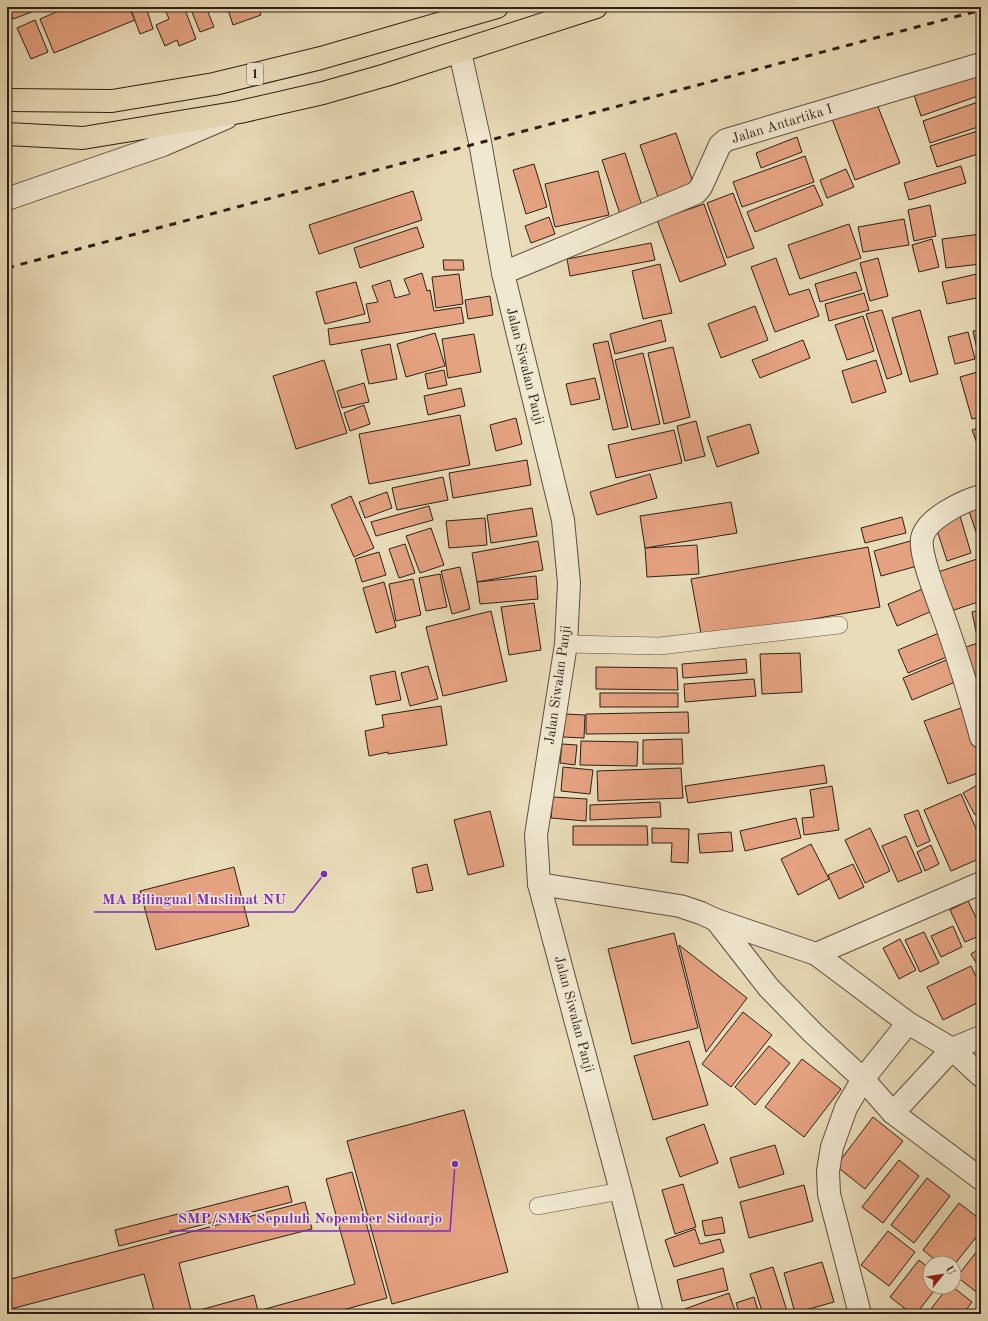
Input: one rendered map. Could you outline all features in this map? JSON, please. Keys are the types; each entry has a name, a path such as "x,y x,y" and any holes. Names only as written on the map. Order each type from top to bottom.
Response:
{"highway":[{"path":"7,134 83,138 240,112 330,91 386,75 596,7"},
{"name":"1","path":"7,100 112,101 214,84 321,58 487,9"}],"street":[{"name":"Jalan Siwalan Panji","path":"460,52 480,142 503,273 563,520 569,584 566,644 536,835 539,884 622,1191 652,1314"},
{"name":"Jalan Antartika I","path":"503,273 696,193 701,187 720,145 726,140 981,64"},
{"path":"7,200 163,145 240,112"},
{"path":"981,496 972,499 940,516 928,526 922,540 924,560 948,627 981,737"},
{"path":"816,954 981,883"},
{"path":"539,884 680,906 716,920 816,954 908,1023 952,1049 981,1076"},
{"path":"716,920 769,988 813,1033 863,1079 893,1113 981,1179"},
{"path":"860,1314 829,1194 828,1171 832,1147 846,1108 863,1079 908,1023"},
{"path":"893,1113 952,1049 981,1037"}],"lane":[{"path":"566,644 660,646 839,625"},
{"path":"538,1206 622,1191"}],"building":[{"path":"8,7 45,7 13,19"},
{"path":"68,7 129,7 135,20 54,53 40,19"},
{"path":"130,7 146,7 153,29 140,34"},
{"path":"164,7 184,7 196,39 179,46 177,40 165,46 156,25 169,19"},
{"path":"190,7 206,7 214,27 200,32"},
{"path":"227,7 259,7 261,15 233,25"},
{"path":"35,20 48,52 31,59 17,28"},
{"path":"981,67 981,95 921,116 912,89"},
{"path":"875,99 900,163 855,180 831,116"},
{"path":"981,101 981,126 930,143 923,121"},
{"path":"981,130 981,153 937,167 930,146"},
{"path":"676,133 695,188 659,200 640,145"},
{"path":"797,137 802,152 761,168 756,153"},
{"path":"625,153 642,206 620,214 602,160"},
{"path":"805,156 814,182 742,207 733,182"},
{"path":"534,164 547,207 526,214 513,170"},
{"path":"961,166 966,183 909,200 904,183"},
{"path":"846,169 854,187 827,198 820,180"},
{"path":"598,171 609,215 555,227 545,184"},
{"path":"814,185 823,205 755,232 747,212"},
{"path":"413,191 422,220 319,254 309,225"},
{"path":"733,193 754,248 727,258 707,203"},
{"path":"704,204 726,265 680,282 657,220"},
{"path":"930,205 936,236 914,241 908,210"},
{"path":"549,217 555,234 531,243 525,226"},
{"path":"904,219 909,245 863,252 858,227"},
{"path":"849,224 861,258 800,279 788,245"},
{"path":"417,227 424,247 360,268 354,248"},
{"path":"981,234 981,264 946,268 942,239"},
{"path":"932,239 939,267 919,272 912,245"},
{"path":"651,243 655,260 570,276 567,259"},
{"path":"776,258 789,295 809,289 819,316 775,332 751,267"},
{"path":"878,258 888,296 870,301 860,263"},
{"path":"443,260 463,260 464,270 444,270"},
{"path":"660,264 672,313 643,319 632,271"},
{"path":"856,272 862,290 820,302 815,284"},
{"path":"422,273 427,291 430,290 434,311 461,307 464,323 330,345 328,329 370,322 366,304 378,302 372,286 390,280 395,298 410,294 404,279"},
{"path":"981,273 981,297 947,304 942,282"},
{"path":"459,274 463,304 436,308 432,277"},
{"path":"356,282 365,314 325,324 316,292"},
{"path":"864,293 869,310 829,321 825,304"},
{"path":"490,296 493,315 468,319 465,300"},
{"path":"755,306 768,340 721,358 708,324"},
{"path":"882,310 902,374 887,379 866,314"},
{"path":"920,310 938,374 910,382 892,318"},
{"path":"863,316 874,351 847,360 835,325"},
{"path":"661,320 666,341 615,354 610,334"},
{"path":"981,330 981,363 980,363 973,331"},
{"path":"968,332 975,359 955,364 948,337"},
{"path":"435,333 445,366 406,377 397,344"},
{"path":"474,334 481,372 448,378 442,339"},
{"path":"803,340 810,358 760,378 752,360"},
{"path":"608,341 628,427 613,430 593,344"},
{"path":"390,344 397,379 369,384 361,350"},
{"path":"673,347 690,417 664,424 648,353"},
{"path":"643,353 660,424 632,430 615,360"},
{"path":"324,360 347,433 296,449 273,376"},
{"path":"876,360 886,392 852,403 842,371"},
{"path":"444,370 447,385 428,389 425,374"},
{"path":"981,371 981,417 972,419 960,377"},
{"path":"595,378 600,399 571,405 566,384"},
{"path":"364,383 369,402 342,408 337,391"},
{"path":"461,388 465,406 428,415 424,396"},
{"path":"364,405 370,424 350,431 344,413"},
{"path":"460,415 470,465 369,484 359,434"},
{"path":"516,418 522,444 496,451 490,425"},
{"path":"696,421 705,456 685,461 677,426"},
{"path":"750,424 759,453 717,467 707,437"},
{"path":"981,427 981,454 972,430"},
{"path":"674,430 682,463 616,478 608,445"},
{"path":"527,460 531,485 453,498 449,473"},
{"path":"650,474 657,498 597,515 590,492"},
{"path":"443,477 448,500 397,510 392,488"},
{"path":"387,492 392,508 365,518 359,502"},
{"path":"351,496 374,548 354,557 331,505"},
{"path":"731,502 737,533 645,548 640,516"},
{"path":"429,506 433,520 376,536 371,522"},
{"path":"981,507 981,534 977,535 969,511"},
{"path":"532,508 537,536 491,543 487,515"},
{"path":"960,516 971,553 947,561 935,524"},
{"path":"902,517 906,533 865,543 861,528"},
{"path":"485,518 487,545 449,548 446,521"},
{"path":"431,528 444,565 420,573 406,536"},
{"path":"914,540 921,565 881,576 874,551"},
{"path":"538,541 543,570 477,582 472,553"},
{"path":"405,544 415,573 399,578 389,549"},
{"path":"697,545 699,574 647,577 645,548"},
{"path":"868,547 880,607 702,639 691,579"},
{"path":"379,552 386,575 362,582 355,559"},
{"path":"980,558 981,601 948,612 935,573"},
{"path":"460,567 470,609 452,614 441,571"},
{"path":"440,574 447,607 426,611 419,578"},
{"path":"536,576 538,599 480,604 477,582"},
{"path":"413,579 421,615 396,621 389,584"},
{"path":"384,582 396,627 376,633 363,588"},
{"path":"929,586 939,608 897,626 888,604"},
{"path":"534,603 541,650 509,655 501,607"},
{"path":"981,610 981,635 977,636 972,612"},
{"path":"491,611 507,681 443,696 426,627"},
{"path":"939,633 949,656 908,673 898,650"},
{"path":"981,642 981,680 975,682 963,648"},
{"path":"800,653 802,692 762,694 760,654"},
{"path":"951,658 960,680 912,700 903,678"},
{"path":"746,659 747,673 683,678 682,664"},
{"path":"428,666 438,699 410,706 401,673"},
{"path":"596,667 677,668 678,690 596,689"},
{"path":"395,671 401,700 376,705 370,676"},
{"path":"754,679 756,696 685,702 684,684"},
{"path":"600,693 678,693 678,707 600,707"},
{"path":"441,706 447,745 388,754 388,752 369,756 365,731 384,727 382,715"},
{"path":"961,708 981,761 981,772 948,784 924,721"},
{"path":"688,712 689,733 586,734 586,714"},
{"path":"565,714 585,715 584,738 563,737"},
{"path":"682,739 683,764 643,764 643,740"},
{"path":"581,741 638,742 637,766 580,765"},
{"path":"562,744 577,745 575,765 560,763"},
{"path":"824,765 827,783 688,803 685,786"},
{"path":"563,767 593,770 590,794 561,791"},
{"path":"681,768 683,798 598,801 597,771"},
{"path":"981,783 981,811 975,815 963,793"},
{"path":"832,786 839,830 804,835 802,818 814,817 810,790"},
{"path":"961,794 981,840 981,858 951,871 924,810"},
{"path":"553,797 587,799 586,821 551,818"},
{"path":"660,802 661,817 590,820 590,805"},
{"path":"918,810 930,841 917,847 904,815"},
{"path":"490,811 504,866 468,875 454,820"},
{"path":"796,818 801,838 745,851 740,831"},
{"path":"573,826 647,826 648,845 573,845"},
{"path":"652,828 689,829 688,863 671,862 672,843 652,843"},
{"path":"870,828 890,871 865,883 845,840"},
{"path":"731,832 733,851 700,853 698,834"},
{"path":"906,836 922,872 898,882 882,846"},
{"path":"811,844 829,879 798,895 781,859"},
{"path":"931,845 939,864 925,871 917,852"},
{"path":"427,864 433,890 417,893 412,868"},
{"path":"853,864 864,887 839,899 828,875"},
{"path":"234,867 249,926 156,950 140,891"},
{"path":"968,901 981,928 981,935 965,942 950,910"},
{"path":"953,926 962,947 941,957 931,936"},
{"path":"924,932 939,963 920,972 905,940"},
{"path":"674,933 698,1028 632,1044 608,949"},
{"path":"900,939 916,970 899,979 883,948"},
{"path":"679,945 747,998 706,1052"},
{"path":"981,948 981,971 971,954"},
{"path":"971,966 981,987 981,1001 943,1020 927,987"},
{"path":"743,1012 772,1035 731,1087 702,1064"},
{"path":"689,1041 708,1105 653,1120 634,1056"},
{"path":"769,1046 790,1063 755,1105 735,1087"},
{"path":"802,1059 841,1089 804,1137 765,1107"},
{"path":"464,1110 508,1272 392,1304 347,1141"},
{"path":"873,1117 903,1141 865,1189 836,1166"},
{"path":"704,1124 718,1163 680,1177 666,1138"},
{"path":"775,1145 784,1174 739,1188 730,1158"},
{"path":"899,1160 919,1176 883,1223 862,1207"},
{"path":"352,1172 387,1298 328,1314 201,1314 200,1310 254,1295 258,1311 355,1284 326,1179"},
{"path":"927,1178 950,1196 914,1243 891,1225"},
{"path":"683,1184 696,1227 675,1234 662,1190"},
{"path":"804,1185 813,1221 749,1238 740,1202"},
{"path":"288,1186 292,1202 119,1246 115,1230"},
{"path":"305,1202 312,1229 179,1263 192,1314 155,1314 144,1274 7,1310 7,1280"},
{"path":"959,1203 981,1220 981,1231 962,1255 929,1255 923,1250"},
{"path":"722,1217 725,1233 705,1236 702,1221"},
{"path":"695,1229 700,1244 720,1239 724,1252 674,1267 665,1240"},
{"path":"888,1231 915,1252 889,1286 861,1265"},
{"path":"981,1246 981,1292 979,1294 962,1281 962,1271"},
{"path":"919,1260 922,1262 922,1295 931,1295 916,1314 912,1314 890,1297"},
{"path":"822,1262 834,1302 795,1313 784,1273"},
{"path":"773,1267 788,1314 763,1314 750,1274"},
{"path":"723,1268 728,1290 682,1301 677,1280"},
{"path":"729,1293 736,1314 684,1314 682,1310"},
{"path":"962,1294 972,1302 963,1314 927,1314 942,1295"},
{"path":"754,1297 759,1314 740,1314 736,1303"},
{"path":"978,1306 981,1309 981,1314 972,1314"}],"railway":[{"path":"7,268 981,10"}],"place":[{"name":"MA Bilingual Muslimat NU","path":"324,874"},
{"name":"SMP/SMK Sepuluh Nopember Sidoarjo","path":"455,1164"}]}
